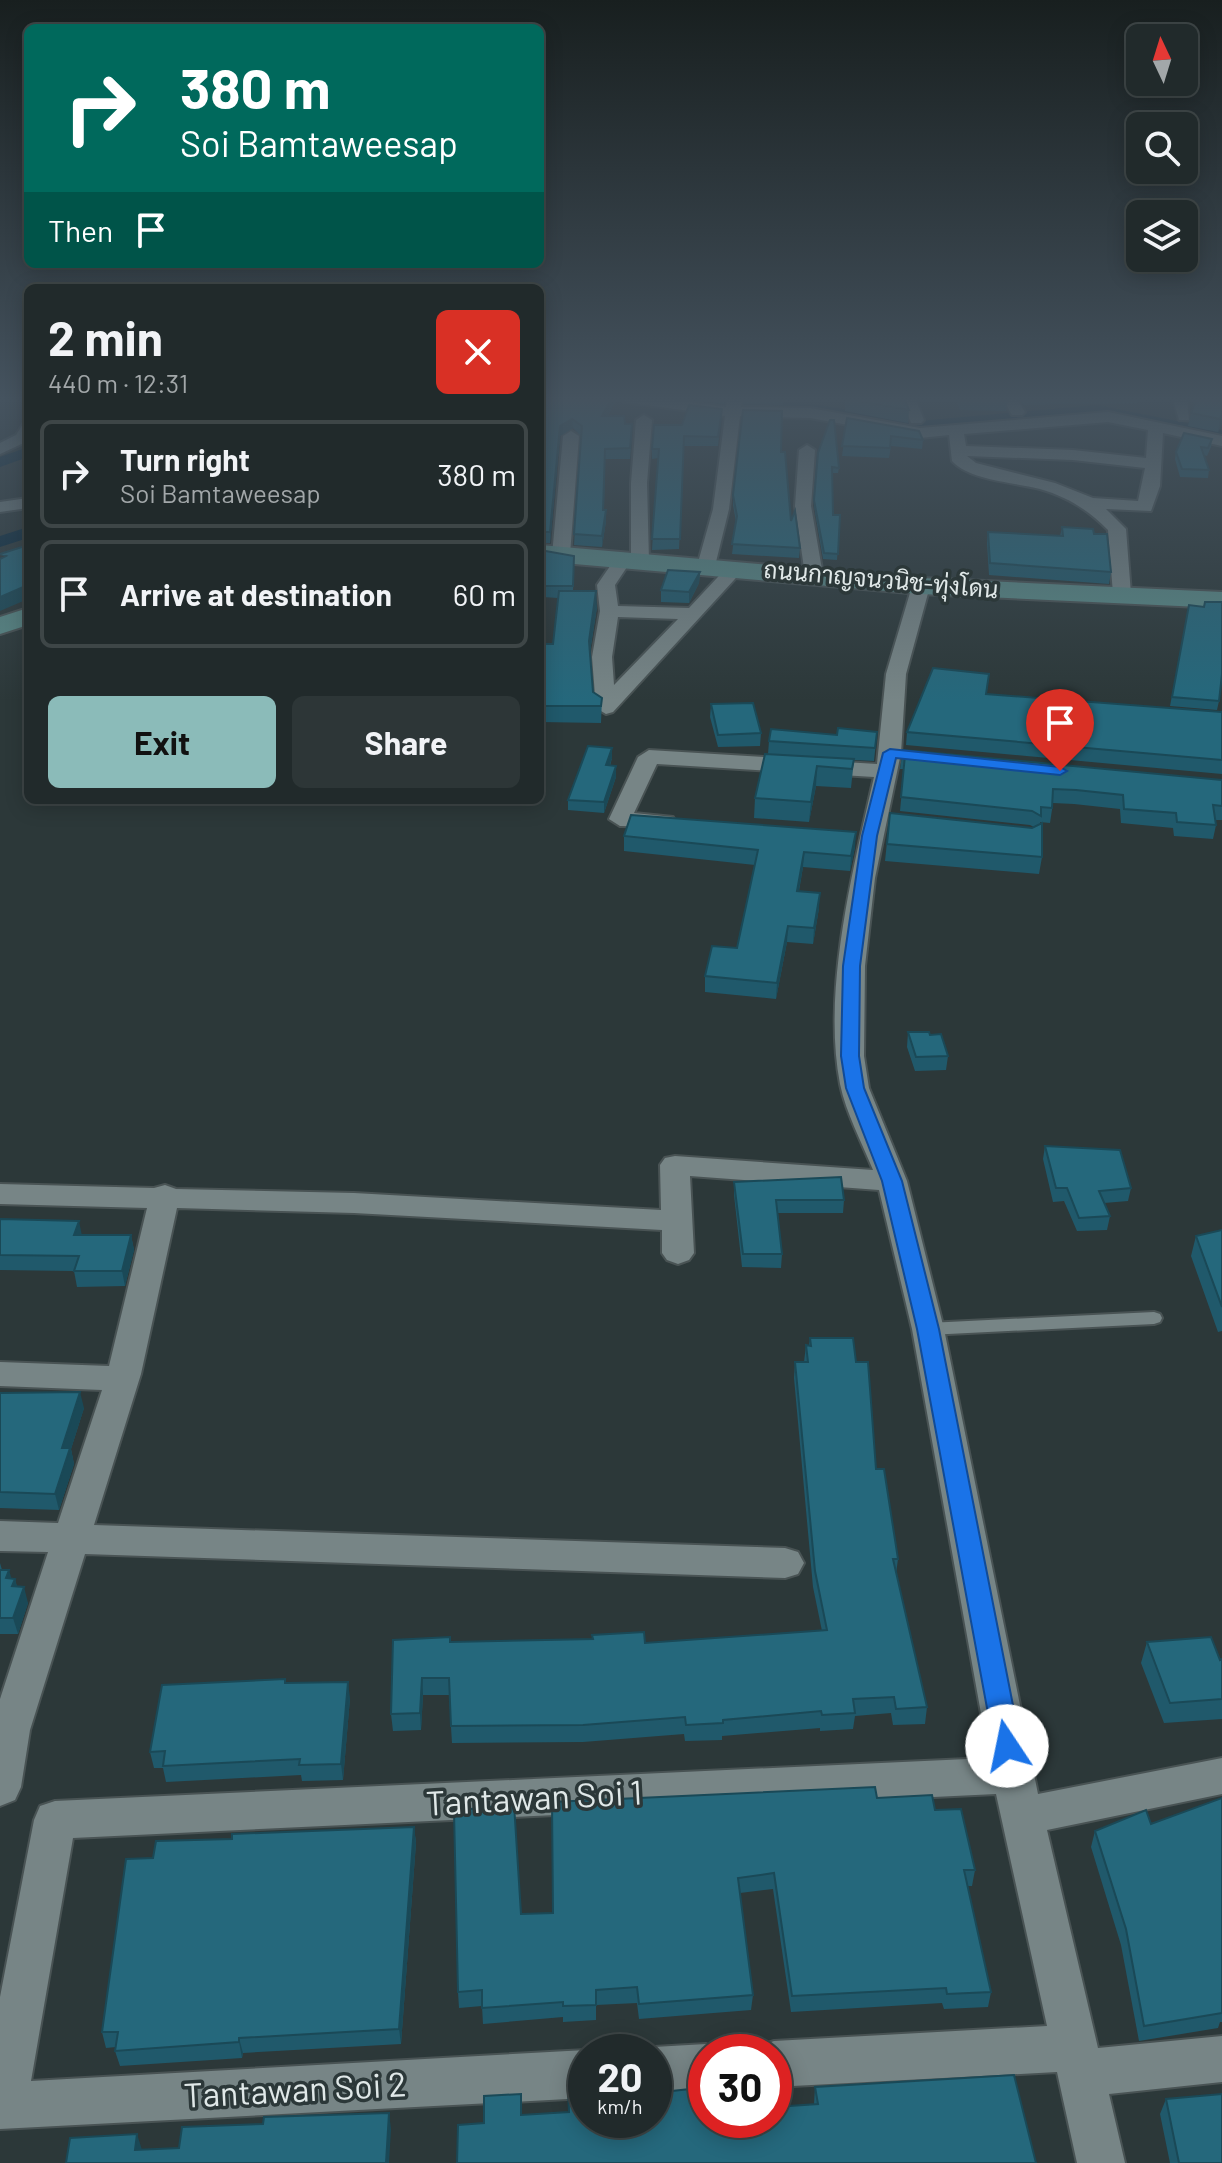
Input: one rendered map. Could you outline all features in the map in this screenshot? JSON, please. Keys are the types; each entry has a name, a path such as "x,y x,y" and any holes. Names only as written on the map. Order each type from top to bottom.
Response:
{"street":[{"path":"550,554 560,499"},
{"path":"606,585 631,561 637,499"},
{"path":"706,566 722,499"},
{"path":"804,499 814,575"},
{"path":"1080,499 1090,503 1145,507 1148,499"},
{"path":"1090,503 1115,525 1122,594"},
{"path":"0,507 24,504"},
{"name":"ถนนกาญจนวนิช-ทุ่งโดน","path":"550,554 921,586 1222,600"},
{"path":"592,558 591,574 606,585 609,611 602,657 606,708 736,568"},
{"path":"921,586 896,674 894,760 876,828 852,966 850,1056 855,1088 892,1181 928,1329 1013,1775 1101,2163"},
{"path":"609,611 691,614"},
{"path":"0,626 24,617"},
{"path":"683,823 620,819 649,757 894,760"},
{"path":"678,1253 675,1165 892,1181"},
{"path":"0,1194 165,1195 677,1221"},
{"path":"0,1787 5,1730 73,1540 121,1379 165,1195"},
{"path":"0,1374 121,1379"},
{"path":"0,1536 785,1563"},
{"name":"Tantawan Soi 1","path":"3,2106 55,1820 1013,1775"},
{"path":"1024,1816 1222,1776"},
{"path":"792,2064 1222,2059"},
{"name":"Tantawan Soi 2","path":"3,2106 568,2075"}],"lane":[{"path":"928,1329 1154,1318"}],"building":[{"path":"544,499 553,499 550,532 544,532"},
{"path":"577,499 603,499 603,510 606,510 602,536 574,534"},
{"path":"655,499 682,499 680,539 652,539"},
{"path":"734,499 789,499 791,521 795,511 800,548 732,544 737,516"},
{"path":"833,499 833,515 840,515 838,554 824,553 814,500"},
{"path":"1062,527 1093,529 1094,534 1107,534 1111,572 990,563 988,532 1063,536"},
{"path":"24,546 24,587 0,597 0,559 6,556 0,554"},
{"path":"544,551 574,556 573,586 544,586"},
{"path":"668,570 700,572 689,592 661,590"},
{"path":"559,591 596,591 589,641 593,692 602,698 601,706 544,706 544,644 553,644"},
{"path":"1205,602 1222,602 1219,701 1172,697 1189,605 1204,607"},
{"path":"933,668 989,674 986,694 1222,712 1222,760 907,732"},
{"path":"753,703 761,733 718,735 711,704"},
{"path":"838,728 877,732 875,748 769,741 771,729 837,735"},
{"path":"588,746 612,748 606,765 616,766 604,802 568,800"},
{"path":"903,750 1222,780 1222,806 1213,805 1216,825 1177,822 1176,813 1124,809 1123,795 1076,790 1053,789 1052,808 1041,807 1041,816 1032,811 901,797"},
{"path":"765,754 854,759 852,769 817,766 811,802 755,798"},
{"path":"890,813 1032,828 1042,823 1042,857 887,844"},
{"path":"631,815 856,832 851,856 804,852 797,891 820,893 814,928 788,926 777,983 705,976 712,946 737,948 758,850 624,836"},
{"path":"908,1032 941,1034 948,1056 916,1057"},
{"path":"1045,1146 1120,1150 1131,1188 1099,1191 1110,1216 1079,1218 1067,1188 1056,1188"},
{"path":"841,1177 844,1200 776,1200 782,1254 743,1254 734,1182"},
{"path":"0,1219 79,1221 74,1235 131,1235 122,1271 74,1271 79,1256 0,1255"},
{"path":"1222,1230 1222,1307 1196,1236"},
{"path":"810,1338 853,1338 856,1362 868,1362 876,1469 884,1469 898,1559 893,1559 927,1707 896,1709 894,1697 853,1699 855,1713 822,1715 821,1711 723,1720 723,1723 686,1725 685,1717 583,1725 451,1726 449,1678 422,1678 420,1713 391,1714 393,1640 450,1637 450,1642 593,1639 592,1635 644,1632 645,1643 827,1630 815,1571 795,1362 808,1362 806,1345 811,1346"},
{"path":"80,1392 62,1448 70,1448 55,1494 0,1492 0,1393"},
{"path":"0,1570 9,1570 6,1578 15,1579 12,1586 24,1587 13,1618 0,1618"},
{"path":"1211,1637 1222,1659 1222,1699 1170,1703 1147,1642"},
{"path":"285,1679 285,1683 348,1682 341,1764 299,1765 300,1759 163,1766 165,1751 150,1752 162,1685"},
{"path":"875,1787 877,1798 932,1795 935,1810 961,1809 975,1870 964,1870 991,1992 947,1994 946,1988 792,1996 774,1873 738,1878 753,1995 639,2004 637,1987 596,1990 596,2005 563,2006 563,2002 482,2008 482,1990 458,1992 454,1811 514,1804 521,1914 553,1913 552,1802"},
{"path":"1222,1798 1222,2013 1144,2026 1126,1929 1095,1831 1146,1810 1151,1824"},
{"path":"414,1827 399,2029 239,2038 239,2042 115,2051 118,2032 102,2032 126,1859 153,1858 156,1841 232,1839 232,1834"},
{"path":"1014,2075 1036,2163 457,2163 458,2125 484,2123 484,2096 521,2094 521,2115 568,2112 568,2138 672,2138 672,2091 688,2089 688,2138 792,2138 792,2106 818,2104 815,2087"},
{"path":"1222,2094 1222,2163 1179,2163 1166,2099"},
{"path":"389,2113 386,2163 66,2163 70,2138 137,2134 135,2150 179,2148 182,2127 263,2124 264,2117"}],"waterway":[{"path":"0,542 24,533"}],"route":[{"path":"1007,1746 928,1329 892,1181 855,1088 850,1056 852,966 870,836 890,753 1060,771"}]}
